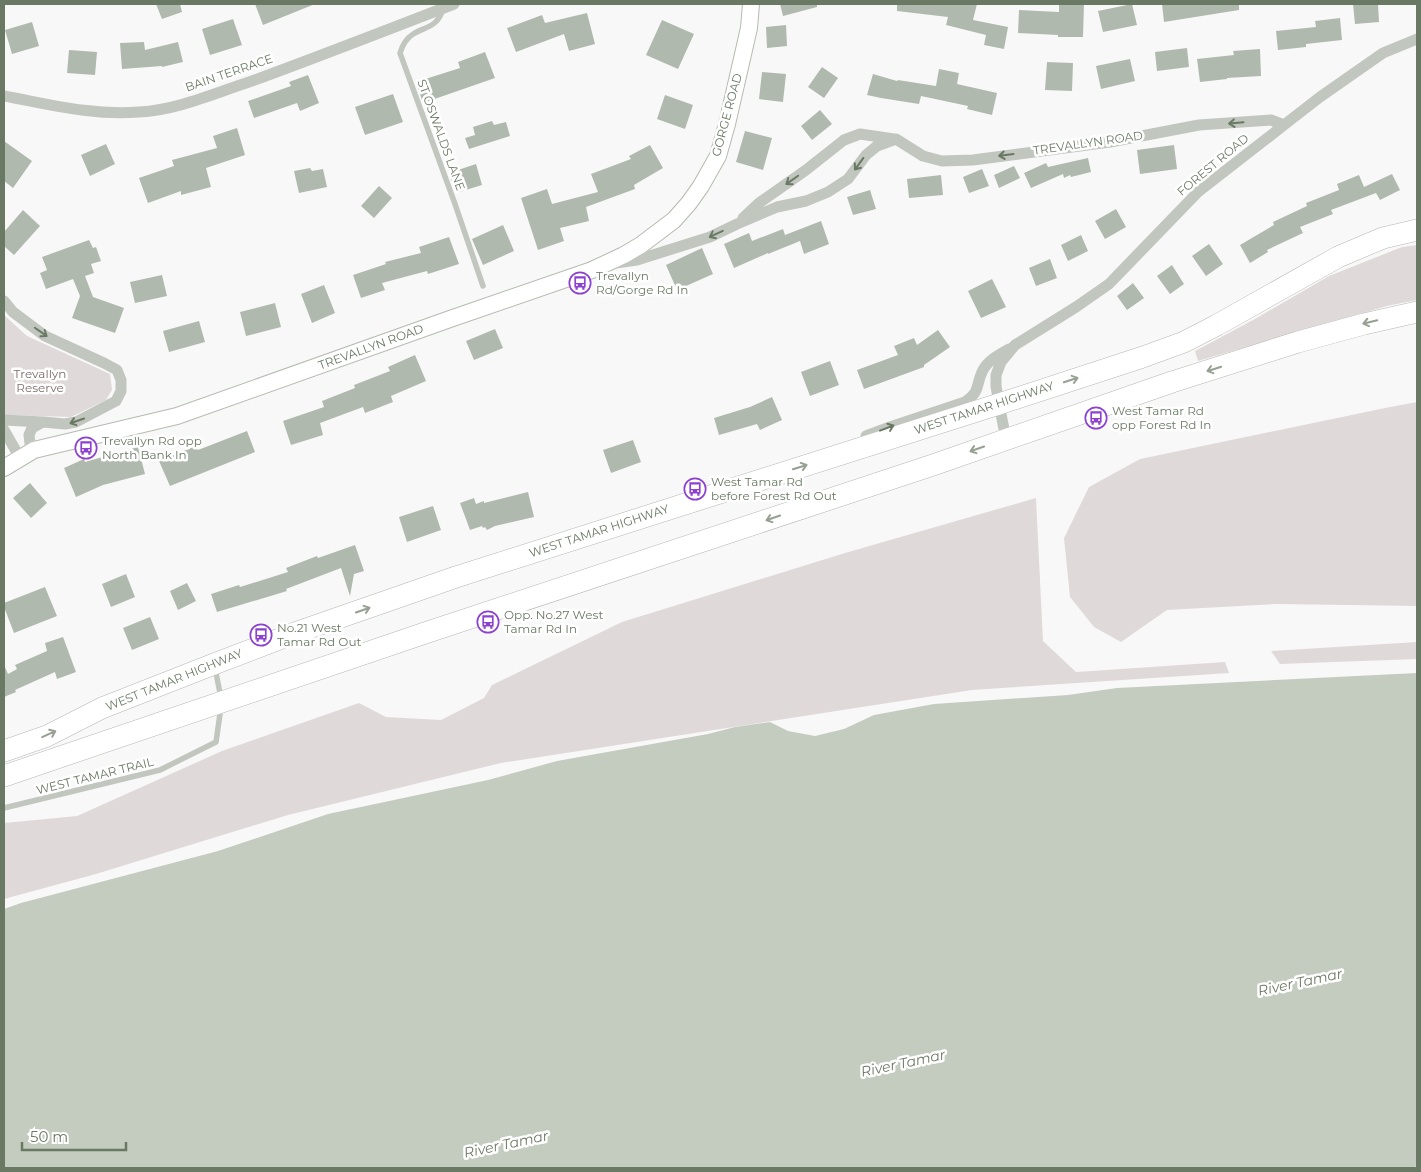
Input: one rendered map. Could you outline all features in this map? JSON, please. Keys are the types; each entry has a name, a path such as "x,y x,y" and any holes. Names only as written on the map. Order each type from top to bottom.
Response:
{"highway":[{"name":"WEST TAMAR HIGHWAY","path":"4,752 47,736 102,708 214,664 295,633 456,577 998,404 1184,342 1217,326 1338,257 1383,238 1417,230"},
{"path":"4,776 1172,382 1298,342 1417,312"}],"street":[{"name":"GORGE ROAD","path":"602,266 641,245 674,220 702,186 710,172 720,150 727,124 749,28 750,4"},
{"name":"BAIN TERRACE","path":"4,96 70,109 108,112 140,112 171,107 203,98 279,71 448,6"},
{"name":"FOREST ROAD","path":"845,453 866,436 965,402 974,395 979,386 982,372 993,358 1076,307 1109,284 1198,192 1339,83 1383,53 1417,39"},
{"name":"TREVALLYN ROAD","path":"737,224 760,203 844,140 860,134 896,139 923,156 942,161 965,160 1110,142 1199,125 1271,120 1284,124"},
{"name":"TREVALLYN ROAD","path":"4,468 27,454 177,416 602,266 637,260 710,237 777,207 806,201 828,192 848,179 866,155 877,146 896,139"},
{"path":"4,301 13,312 45,336 117,370 121,380 122,391 116,401 76,422 65,424 43,422 6,424"},
{"name":"FOREST ROAD","path":"1006,439 998,404 996,375 1001,362 1015,345"},
{"path":"27,454 30,444 29,435 32,428 43,422"},
{"path":"6,424 27,454"}],"lane":[{"name":"ST OSWALDS LANE","path":"448,6 434,24 415,33 405,41 400,53 483,286"},
{"path":"214,664 222,702"},
{"name":"WEST TAMAR TRAIL","path":"4,808 160,770 216,742 222,702"}],"green space":[{"path":"1417,245 1417,300 1387,306 1198,361 1195,351 1329,276 1402,247"},
{"name":"Trevallyn Reserve","path":"4,315 27,336 110,374 112,390 106,400 71,417 4,415"},
{"path":"1417,402 1417,606 1275,604 1167,610 1121,642 1094,627 1070,597 1064,538 1089,487 1140,459"},
{"path":"1036,498 1043,641 1076,672 1225,662 1229,673 972,690 501,763 288,815 96,874 4,899 4,823 77,816 222,751 359,703 386,717 441,720 484,698 492,685 622,622 845,553"},
{"path":"1417,642 1417,659 1280,664 1271,651"}],"water":[{"name":"River Tamar","path":"1417,673 1417,1166 1412,1168 4,1168 4,909 21,903 218,851 328,814 488,780 557,761 708,734 735,727 770,722 788,731 815,736 844,729 874,715 934,704 1068,695 1117,688"}],"building":[{"path":"156,4 180,4 182,12 162,19"},
{"path":"255,4 315,4 263,25"},
{"path":"780,4 817,4 817,7 783,16"},
{"path":"897,4 977,4 973,20 1008,27 1004,49 984,45 986,35 946,25 948,17 897,11"},
{"path":"1059,4 1084,4 1083,37 1058,37 1058,35 1018,33 1019,10 1059,12"},
{"path":"1132,4 1137,25 1103,32 1098,11"},
{"path":"1162,4 1239,4 1239,10 1164,22"},
{"path":"1353,4 1378,4 1379,22 1355,24"},
{"path":"587,13 595,44 569,51 564,34 516,52 507,28 542,15 545,23"},
{"path":"1340,18 1342,40 1306,44 1306,47 1278,50 1276,31 1316,27 1315,21"},
{"path":"233,19 242,45 210,55 202,29"},
{"path":"662,20 694,34 678,69 646,55"},
{"path":"32,22 39,46 12,54 5,30"},
{"path":"786,25 787,46 767,48 766,27"},
{"path":"144,42 145,50 178,42 183,62 162,67 122,69 120,43"},
{"path":"1187,48 1189,67 1157,71 1155,52"},
{"path":"1260,49 1261,76 1200,82 1197,59 1234,55 1233,51"},
{"path":"69,50 97,52 95,75 67,73"},
{"path":"485,52 495,78 423,103 416,82 460,68 458,62"},
{"path":"1130,59 1135,81 1101,89 1096,66"},
{"path":"1047,62 1073,63 1072,91 1045,90"},
{"path":"822,67 838,78 824,98 808,87"},
{"path":"939,69 959,73 957,84 997,93 992,115 967,109 968,106 921,96 919,104 867,95 873,74 897,81 936,86"},
{"path":"762,72 786,74 783,102 759,99"},
{"path":"308,75 319,103 300,111 297,103 254,118 248,101 291,86 289,82"},
{"path":"393,94 403,122 365,135 355,107"},
{"path":"665,95 693,105 685,129 657,119"},
{"path":"820,110 832,124 812,140 801,126"},
{"path":"492,121 494,125 506,122 510,136 469,149 465,138 475,135 473,127"},
{"path":"237,128 245,155 206,168 211,187 181,195 181,191 148,203 139,178 174,166 172,160 217,148 213,136"},
{"path":"745,131 772,138 763,170 736,162"},
{"path":"4,141 32,161 13,188 4,181"},
{"path":"106,144 115,164 90,176 81,155"},
{"path":"650,145 663,168 634,185 635,189 586,207 589,221 560,228 564,241 538,250 521,198 547,189 552,204 598,192 591,174 631,159 629,156"},
{"path":"1174,145 1177,169 1140,174 1137,150"},
{"path":"1088,158 1091,172 1071,177 1070,175 1064,178 1063,174 1031,188 1024,173 1046,163 1048,167"},
{"path":"476,164 482,185 456,193 449,173"},
{"path":"1014,166 1020,178 999,188 994,175"},
{"path":"310,168 312,171 323,169 327,187 299,193 294,171"},
{"path":"982,169 989,186 969,193 963,177"},
{"path":"1392,174 1400,190 1380,200 1376,193 1331,210 1333,214 1300,227 1303,233 1267,250 1268,252 1250,263 1240,245 1274,225 1273,222 1307,206 1306,203 1339,190 1337,184 1359,175 1364,187"},
{"path":"941,175 943,195 909,198 907,179"},
{"path":"379,186 392,198 374,218 361,206"},
{"path":"870,190 876,209 853,215 847,197"},
{"path":"1116,209 1126,227 1105,239 1095,221"},
{"path":"23,210 40,226 14,255 4,246 4,232"},
{"path":"821,221 829,244 804,254 800,241 734,268 724,244 749,233 752,241 783,229 785,235"},
{"path":"503,225 514,251 483,265 472,239"},
{"path":"1081,235 1088,251 1068,261 1061,245"},
{"path":"449,237 459,264 428,274 427,271 382,283 385,290 361,298 353,275 386,264 385,262 421,253 419,247"},
{"path":"89,240 93,248 96,247 101,261 91,264 94,273 85,276 93,297 124,308 115,333 72,318 80,296 73,279 46,289 40,273 47,270 42,257"},
{"path":"1209,244 1223,264 1206,276 1192,256"},
{"path":"702,248 713,274 677,290 666,265"},
{"path":"1050,259 1057,278 1036,286 1029,268"},
{"path":"1172,265 1184,284 1170,294 1157,276"},
{"path":"162,275 167,296 135,303 130,282"},
{"path":"992,279 1006,307 981,318 968,291"},
{"path":"1133,283 1144,298 1127,310 1117,296"},
{"path":"324,285 335,313 312,323 301,294"},
{"path":"275,303 281,327 246,336 240,312"},
{"path":"199,321 205,342 169,352 163,331"},
{"path":"495,329 503,348 474,360 466,341"},
{"path":"938,330 950,347 924,365 924,367 864,389 857,370 898,355 894,346 914,338 917,345"},
{"path":"415,355 426,381 391,396 393,402 365,413 363,407 320,423 323,435 291,445 283,421 324,407 322,401 355,388 354,385 390,371 388,367"},
{"path":"830,361 839,385 810,396 801,372"},
{"path":"772,397 782,420 760,430 757,424 719,435 714,418 750,407"},
{"path":"247,431 255,452 170,486 159,461 196,446 198,450"},
{"path":"633,440 641,462 611,473 603,450"},
{"path":"138,447 145,474 103,485 76,497 64,468 84,459 85,462"},
{"path":"30,483 47,503 31,518 13,498"},
{"path":"528,492 534,517 495,526 487,530 482,526 470,530 460,503 474,498 476,504 484,501 484,503"},
{"path":"433,506 441,530 407,542 399,517"},
{"path":"355,545 364,571 354,574 350,596 341,568 286,589 287,591 217,612 211,594 288,572 286,568 317,556 318,558"},
{"path":"126,574 135,597 111,607 102,584"},
{"path":"187,583 196,601 178,610 170,591"},
{"path":"45,587 57,616 14,633 4,603"},
{"path":"150,617 159,639 132,650 123,628"},
{"path":"63,637 76,672 57,679 55,672 4,697 4,665 8,674 17,669 15,665 47,651 45,643"}],"place":[{"name":"Trevallyn Rd/Gorge Rd In","path":"580,283"},
{"name":"West Tamar Rd opp Forest Rd In","path":"1096,418"},
{"name":"Trevallyn Rd opp North Bank In","path":"86,448"},
{"name":"West Tamar Rd before Forest Rd Out","path":"695,489"},
{"name":"Opp. No.27 West Tamar Rd In","path":"488,622"},
{"name":"No.21 West Tamar Rd Out","path":"261,635"}]}
